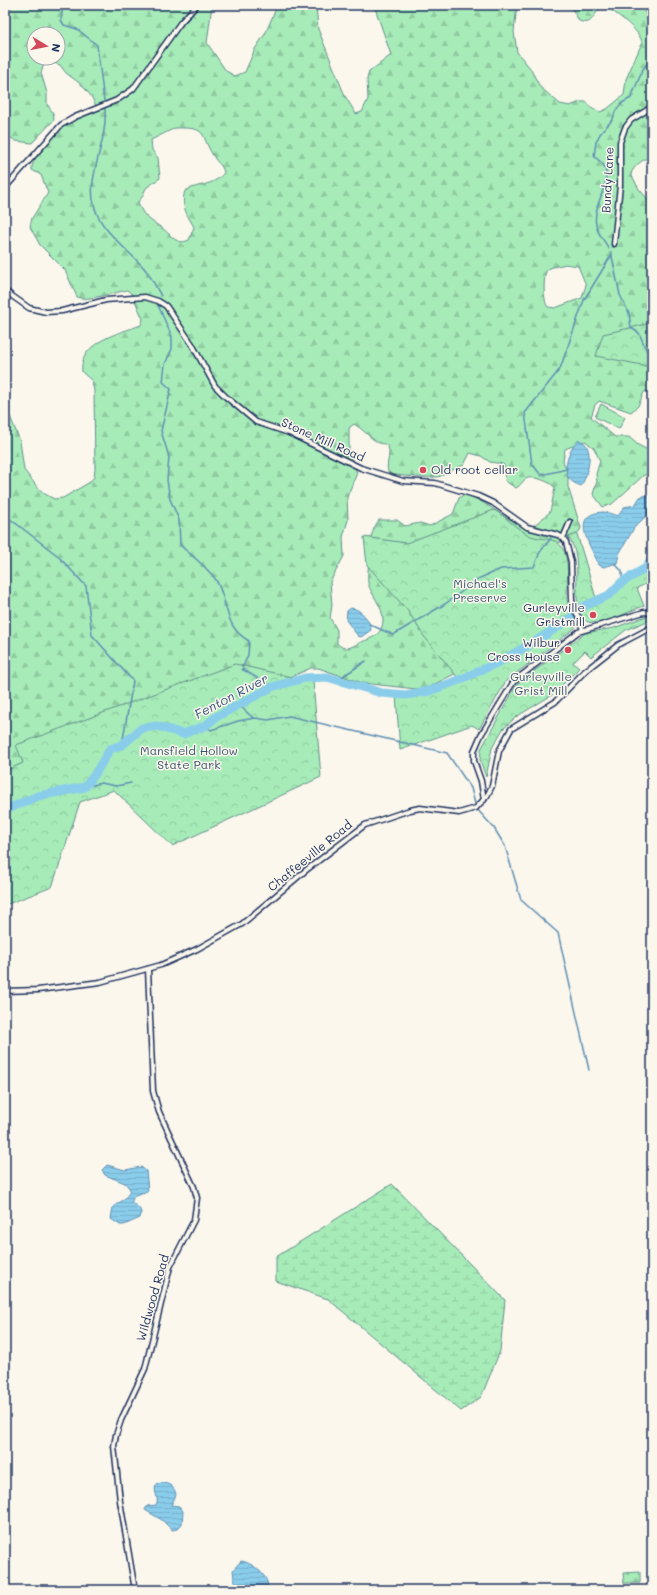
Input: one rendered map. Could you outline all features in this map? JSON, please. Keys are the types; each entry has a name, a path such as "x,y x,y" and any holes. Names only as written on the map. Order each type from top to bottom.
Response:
{"street":[{"path":"5,188 60,125 126,95 133,89 181,22 197,5"},
{"name":"Bundy Lane","path":"614,244 620,185 620,142 625,128 631,120 652,107"},
{"name":"Stone Mill Road","path":"5,291 7,295 32,309 46,312 62,311 106,300 145,297 158,301 166,306 192,344 215,386 256,422 289,433 361,468 403,481 435,483 478,496 527,527 563,538"},
{"path":"570,522 563,538 566,542 571,562 572,601 583,630"},
{"path":"484,800 474,755 481,735 516,679 574,635 583,630 609,624 644,612 652,613"},
{"path":"484,800 492,786 502,743 511,729 555,702 585,671 618,645 652,627"},
{"name":"Chaffeeville Road","path":"5,991 38,990 100,982 148,969 176,959 242,924 305,871 365,825 400,812 420,808 459,813 476,808 484,800"},
{"name":"Wildwood Road","path":"135,1590 120,1501 114,1446 121,1420 145,1369 168,1274 175,1255 194,1220 197,1198 194,1187 159,1112 153,1091 148,969"}],"green space":[{"path":"5,5 212,5 207,43 226,71 235,76 245,72 255,49 265,34 275,11 280,5 316,5 318,29 345,96 356,114 362,112 368,99 367,79 369,72 391,55 374,5 517,5 514,32 517,52 530,68 540,87 560,104 570,106 580,102 587,102 591,108 600,112 607,109 624,95 626,79 642,43 641,38 622,18 606,7 600,8 591,20 583,22 579,21 570,5 641,5 645,13 652,19 652,161 647,158 645,159 635,167 631,174 639,189 652,204 652,394 647,391 644,392 638,406 631,412 599,401 595,405 591,417 615,437 629,437 638,445 648,450 652,447 652,477 650,474 644,475 612,504 603,507 593,494 597,481 596,474 600,461 594,448 585,441 565,449 563,461 568,474 568,487 581,528 579,532 573,537 554,545 474,664 429,687 416,689 363,683 318,668 311,668 5,803 5,404 20,441 24,470 38,488 54,499 63,498 90,482 94,477 95,470 94,391 92,381 82,372 83,362 87,353 93,346 112,335 141,325 143,319 132,294 127,290 94,298 77,297 65,270 40,245 30,227 32,218 48,193 41,175 32,170 32,165 41,150 62,128 73,120 94,113 97,108 91,96 82,85 66,73 61,66 66,66 66,26 26,26 26,66 43,66 41,73 47,93 47,104 53,113 54,120 32,143 16,141 5,134","holes":["175,128 186,128 199,131 204,137 209,149 224,173 215,181 185,191 183,201 184,206 194,227 189,240 181,242 174,239 148,218 142,212 138,202 146,188 160,178 158,158 152,150 151,140","565,264 578,266 586,285 582,298 555,308 548,307 544,295 544,283 547,270","354,424 371,438 388,447 389,454 387,468 390,474 424,477 441,476 464,465 470,453 481,456 490,462 503,464 506,470 505,481 516,488 528,478 547,482 555,488 550,512 531,528 509,519 484,503 465,494 459,498 453,514 430,526 420,523 405,526 397,520 379,520 371,537 368,583 381,610 383,619 381,629 376,636 351,647 345,648 337,643 337,630 330,618 332,605 330,582 344,556 343,537 348,520 347,497 357,473 349,452 349,428"]},
{"path":"652,323 652,367 596,356 603,334"},
{"path":"601,404 625,417 619,429 595,417"},
{"name":"Michael's Preserve","path":"494,510 531,536 552,540 561,545 566,559 568,576 567,599 574,617 575,628 506,681 479,729 472,725 400,750 396,695 426,692 459,679 423,635 408,611 367,565 364,537 406,543"},
{"path":"577,534 596,598 607,595 622,587 652,556 652,581 637,588 644,606 597,623 584,620 579,610 577,600 576,556 568,537"},
{"name":"Gurleyville Grist Mill","path":"652,614 652,619 626,630 591,657 585,651 573,663 579,668 552,695 516,717 503,729 492,748 486,777 480,760 481,749 517,684 585,633 614,628"},
{"name":"Mansfield Hollow State Park","path":"235,664 313,682 321,777 172,846 114,790 80,802 52,887 5,905 5,771 23,763 16,745"},
{"path":"392,1184 505,1300 500,1351 481,1397 461,1411 328,1299 276,1281 276,1257"},
{"path":"640,1572 640,1583 624,1583 623,1573"}],"water":[{"path":"579,440 584,443 589,454 588,468 581,486 569,479 566,467 570,451"},
{"path":"648,495 652,498 648,514 634,528 619,554 617,563 604,567 599,565 585,532 584,525 586,519 592,514 603,512 618,516 624,507 635,505 640,497"},
{"path":"351,608 358,610 369,622 371,630 361,637 358,636 346,620 347,611"},
{"path":"107,1165 125,1170 141,1167 146,1171 148,1191 135,1195 132,1200 132,1203 138,1207 141,1212 140,1218 124,1225 120,1225 111,1219 113,1207 125,1198 130,1189 125,1183 105,1175 102,1170"},
{"path":"161,1483 167,1484 173,1488 176,1495 171,1505 179,1506 183,1511 182,1524 177,1529 172,1530 162,1520 145,1510 147,1506 156,1505 157,1500 155,1488 156,1485"},
{"path":"241,1561 250,1564 260,1571 267,1581 267,1590 239,1589 234,1579 233,1570"}],"waterway":[{"path":"63,5 61,20 64,25 77,29 97,45 104,101"},
{"path":"609,249 597,229 595,218 606,181 605,168 594,156 596,142 600,134 613,119 615,112 622,103 631,98 643,69 652,58"},
{"path":"105,109 103,137 93,182 92,196 95,209 107,230 147,271 161,296"},
{"path":"611,252 620,295 629,313 631,328 639,333 652,363"},
{"path":"567,469 541,475 532,464 525,413 560,369 584,300 612,254"},
{"path":"158,305 172,337 172,349 165,364 163,382 171,389 161,431 169,457 167,480 170,499 179,520 180,545 204,566 216,580 235,629 249,641 248,655 242,669 272,687"},
{"path":"5,515 57,555 86,586 92,635 133,681 122,745"},
{"path":"369,624 393,635 445,604 480,578 501,569 534,567 540,552 551,538"},
{"name":"Fenton River","path":"5,810 38,796 85,787 95,774 110,749 122,745 142,728 157,726 183,734 205,726 216,717 272,687 305,678 327,677 382,693 406,695 429,691 459,680 499,662 536,641 571,618 578,609 609,595 622,582 646,568 652,559"},
{"path":"615,564 622,571 622,582"},
{"path":"337,680 366,661"},
{"path":"239,705 253,718"},
{"path":"205,726 211,730 238,721 255,718 268,720 289,716 447,753 471,788 476,808 494,828 505,846 521,900 558,933 589,1070"},
{"path":"85,787 101,783 116,786 131,783"}],"place":[{"name":"Old root cellar","path":"423,470"},
{"name":"Gurleyville Gristmill","path":"593,615"},
{"name":"Wilbur Cross House","path":"568,650"}]}
